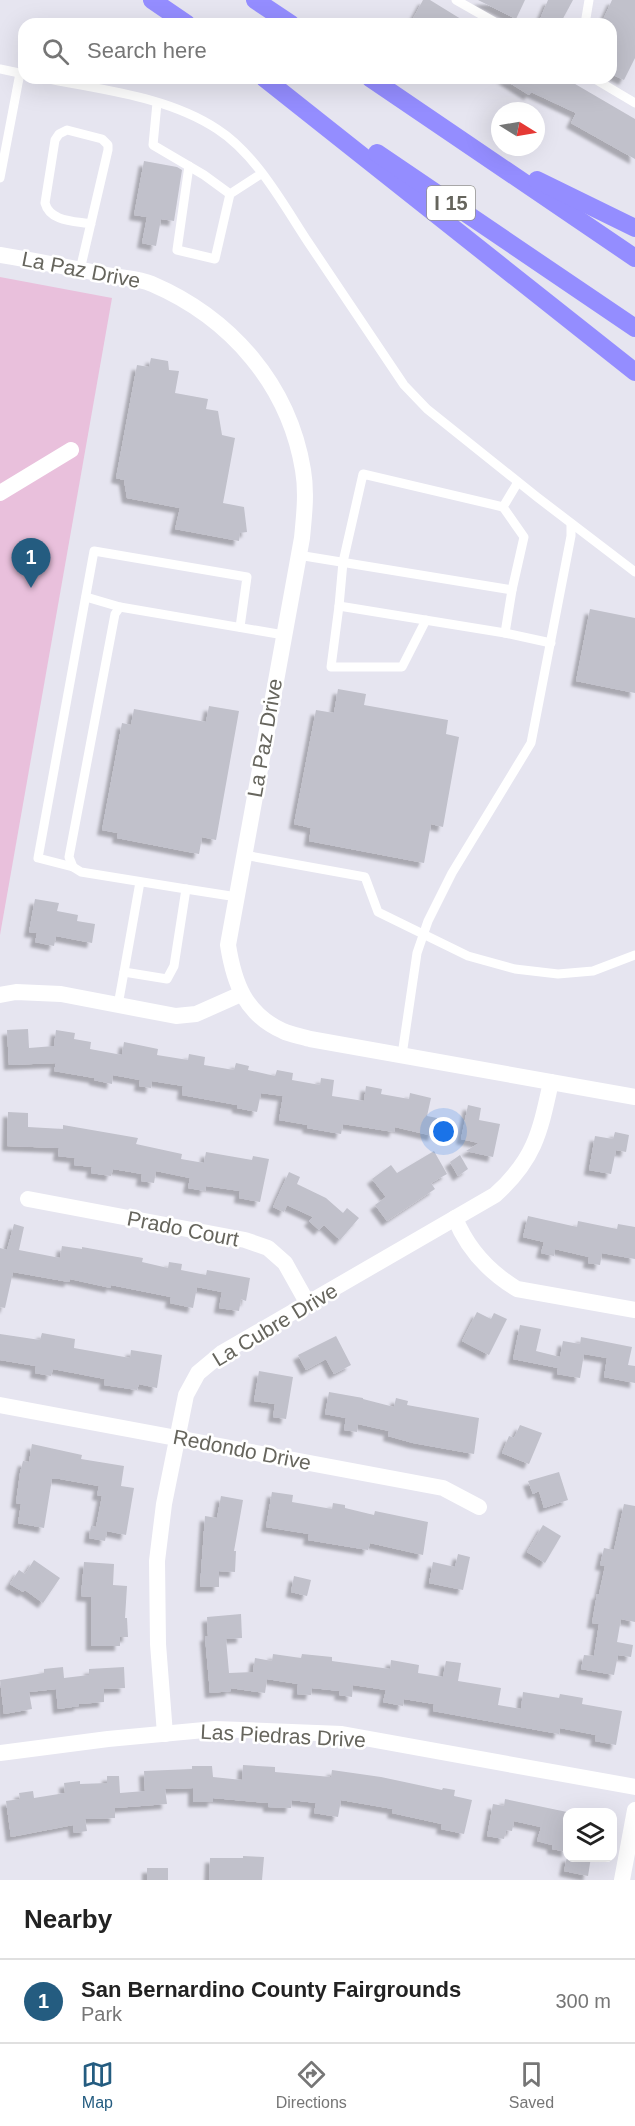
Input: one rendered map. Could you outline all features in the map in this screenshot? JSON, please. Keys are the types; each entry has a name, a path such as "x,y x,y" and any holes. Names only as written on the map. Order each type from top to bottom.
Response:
{"highway":[{"path":"152,0 178,18"},
{"path":"255,0 282,18"},
{"path":"273,84 635,372"},
{"name":"I 15","path":"274,84 635,328"},
{"name":"I 15","path":"379,84 635,258"},
{"path":"481,153 635,228"}],"street":[{"name":"La Paz Drive","path":"0,255 150,283 198,308 240,342 268,378 291,424 303,471 305,505 228,945 232,969 241,994 260,1015 282,1031 310,1039 635,1097"},
{"path":"0,493 71,450"},
{"path":"0,994 16,992 61,994 176,1016 196,1014 241,994"},
{"name":"La Cubre Drive","path":"165,1734 158,1644 157,1562 164,1504 186,1395 198,1373 222,1353 495,1195 513,1179 535,1144 551,1082"},
{"name":"Prado Court","path":"28,1199 245,1240 268,1248 285,1263 308,1304"},
{"path":"455,1218 461,1233 482,1261 501,1279 517,1289 635,1310"},
{"name":"Redondo Drive","path":"0,1405 442,1488 479,1507"},
{"name":"Las Piedras Drive","path":"0,1752 215,1729 342,1734 635,1787"},
{"path":"622,1880 635,1810"}],"lane":[{"path":"456,0 467,3 489,18"},
{"path":"586,18 589,0"},
{"path":"0,69 18,73"},
{"path":"0,178 20,84"},
{"path":"75,84 136,96 176,109 217,128 242,148 404,385 427,409 635,572"},
{"path":"603,84 635,103"},
{"path":"157,103 153,145 204,175 230,194"},
{"path":"80,270 91,224 108,150 108,145 102,139 67,130 59,134 55,140 46,208 55,217 91,224"},
{"path":"189,166 177,250 215,259 230,194 261,174"},
{"path":"426,620 402,667 331,667 343,562 363,474 503,507 524,537 505,633"},
{"path":"503,507 518,482"},
{"path":"402,1056 417,953 428,921 452,873 531,743 571,536 571,524"},
{"path":"237,897 81,872 73,867 38,858 94,551 246,577 240,627"},
{"path":"298,555 512,590"},
{"path":"86,597 120,607 284,634"},
{"path":"339,606 505,633 551,643"},
{"path":"73,867 69,857 100,683 115,614 120,607"},
{"path":"244,855 366,877 378,912 468,956 515,969 558,974 593,971 635,955"},
{"path":"118,1005 140,882"},
{"path":"124,972 167,979 174,966 186,889"}],"shaded area":[{"path":"0,277 112,298 0,935"}],"building":[{"path":"423,0 430,0 459,18 413,18"},
{"path":"478,0 525,0 516,18"},
{"path":"548,0 573,0 563,18 540,18"},
{"path":"612,0 635,0 635,58 624,80 617,77 617,18 604,18"},
{"path":"512,84 575,84 635,119 635,159 571,123 576,113 531,92 529,95"},
{"path":"144,161 182,170 174,221 161,219 156,246 142,243 147,217 134,215"},
{"path":"151,358 168,361 169,370 179,371 175,393 208,399 206,409 218,411 222,435 235,438 223,503 244,507 247,532 240,533 239,541 175,529 180,508 127,498 124,480 116,478 137,365 149,367"},
{"path":"590,609 635,618 635,693 576,681"},
{"path":"338,689 366,694 364,705 448,720 446,734 459,737 443,827 431,824 424,863 309,841 311,828 294,824 316,710 334,713"},
{"path":"209,706 239,711 216,840 202,837 199,854 117,838 118,833 102,830 122,723 131,725 134,709 206,722"},
{"path":"35,899 59,903 57,911 78,915 77,921 95,924 92,943 56,936 54,946 35,942 37,933 29,932"},
{"path":"28,1029 29,1048 54,1046 56,1030 75,1033 74,1039 91,1042 90,1049 122,1055 124,1042 158,1049 157,1055 188,1060 189,1054 205,1057 204,1065 234,1070 236,1063 249,1066 248,1070 275,1076 277,1070 293,1073 292,1080 320,1085 321,1078 334,1080 332,1096 364,1101 366,1086 382,1089 381,1094 409,1099 410,1093 431,1098 427,1116 437,1118 433,1136 395,1127 394,1132 343,1124 341,1134 307,1128 308,1125 279,1120 283,1096 261,1093 257,1112 237,1108 237,1105 182,1095 183,1086 152,1081 151,1088 139,1086 140,1080 113,1075 112,1084 94,1080 94,1078 54,1071 56,1063 9,1065 7,1030"},
{"path":"468,1105 481,1108 479,1120 500,1124 493,1157 466,1151 479,1143 461,1139"},
{"path":"8,1112 28,1113 28,1127 63,1129 63,1125 138,1138 136,1144 182,1154 181,1159 204,1163 206,1152 252,1160 253,1156 269,1159 260,1202 239,1198 240,1191 206,1186 205,1191 188,1188 190,1178 156,1171 154,1183 141,1181 142,1174 113,1169 111,1176 91,1173 92,1167 74,1165 75,1158 58,1156 59,1148 7,1146"},
{"path":"615,1132 629,1135 626,1152 616,1150 611,1174 589,1170 595,1136 613,1139"},
{"path":"434,1151 447,1174 431,1183 435,1189 387,1221 375,1205 386,1197 372,1179 391,1165 397,1173"},
{"path":"460,1155 468,1169 458,1176 450,1162"},
{"path":"289,1172 300,1177 297,1184 326,1198 343,1213 347,1208 359,1218 340,1240 324,1225 319,1230 309,1221 313,1217 287,1205 284,1212 273,1207"},
{"path":"528,1216 577,1227 578,1221 617,1229 618,1224 635,1227 635,1259 602,1253 600,1265 588,1263 589,1257 555,1249 554,1256 541,1253 544,1242 523,1237"},
{"path":"14,1224 24,1227 19,1250 60,1258 62,1246 82,1249 82,1247 143,1258 142,1262 168,1268 169,1262 182,1264 181,1270 206,1275 207,1270 250,1278 246,1301 241,1299 239,1311 219,1308 222,1292 197,1287 193,1308 170,1303 171,1297 111,1285 111,1288 70,1279 69,1282 13,1272 5,1308 0,1307 0,1248 7,1250"},
{"path":"477,1312 491,1319 494,1313 507,1319 489,1355 462,1341"},
{"path":"520,1325 541,1329 536,1351 560,1357 563,1341 580,1344 581,1337 632,1347 628,1365 635,1366 635,1383 604,1377 607,1358 584,1354 580,1378 557,1374 558,1368 513,1359"},
{"path":"42,1333 75,1339 74,1348 130,1358 131,1350 162,1355 157,1388 139,1384 137,1390 104,1385 105,1379 53,1369 51,1376 35,1373 36,1366 0,1360 0,1334 40,1340"},
{"path":"336,1336 351,1365 334,1374 326,1359 306,1370 298,1355"},
{"path":"259,1371 293,1377 286,1419 273,1417 275,1404 254,1401"},
{"path":"329,1392 394,1407 396,1398 408,1401 407,1405 479,1418 474,1454 413,1443 388,1436 389,1431 358,1424 357,1432 344,1430 346,1418 325,1414"},
{"path":"520,1425 542,1433 529,1464 502,1453 509,1436 514,1438"},
{"path":"32,1444 82,1455 81,1459 124,1466 121,1486 134,1488 126,1535 107,1531 105,1541 89,1538 91,1526 96,1527 102,1496 97,1495 99,1486 60,1479 52,1479 44,1528 18,1523 21,1504 16,1503 20,1473 23,1461 29,1462"},
{"path":"559,1472 568,1500 544,1508 539,1491 533,1494 528,1481"},
{"path":"272,1492 293,1495 292,1502 332,1509 333,1503 374,1515 375,1511 428,1522 423,1555 370,1543 368,1550 308,1540 309,1534 266,1527"},
{"path":"221,1496 243,1500 234,1551 236,1551 235,1572 219,1571 219,1587 200,1587 205,1516 217,1518"},
{"path":"624,1504 635,1506 635,1622 621,1619 617,1642 633,1645 631,1657 618,1655 614,1675 581,1669 584,1655 594,1656 599,1624 592,1623 605,1566 600,1565 604,1548 614,1550"},
{"path":"543,1525 561,1536 545,1563 527,1552"},
{"path":"458,1554 470,1557 463,1590 429,1583 433,1562 455,1567"},
{"path":"34,1560 60,1578 43,1603 25,1590 23,1592 10,1584 19,1570 25,1574"},
{"path":"84,1562 114,1564 113,1585 127,1586 125,1618 127,1618 128,1637 120,1637 120,1646 91,1646 91,1597 81,1596"},
{"path":"294,1576 311,1580 307,1596 291,1592"},
{"path":"241,1614 242,1638 226,1639 229,1673 253,1672 255,1658 272,1661 273,1654 301,1658 302,1654 332,1657 332,1661 390,1669 391,1660 419,1665 418,1673 443,1677 446,1661 461,1663 458,1681 501,1688 498,1705 521,1709 523,1692 559,1698 560,1694 583,1698 582,1704 622,1711 616,1745 595,1741 596,1735 560,1728 559,1734 433,1711 434,1704 404,1699 403,1706 383,1702 386,1690 353,1685 352,1697 339,1695 340,1691 312,1688 311,1695 297,1694 298,1684 267,1679 265,1693 230,1688 231,1691 210,1693 205,1636 208,1636 207,1617"},
{"path":"63,1667 64,1678 89,1675 89,1669 124,1667 125,1688 104,1689 104,1702 58,1709 56,1689 29,1692 32,1709 4,1714 0,1680 44,1673 44,1669"},
{"path":"243,1765 275,1767 275,1772 331,1777 332,1770 381,1777 442,1790 443,1788 455,1790 454,1796 472,1800 464,1834 441,1829 442,1824 392,1813 393,1809 341,1800 338,1817 314,1813 316,1803 292,1800 291,1808 268,1807 268,1803 213,1798 213,1802 193,1802 193,1788 165,1789 167,1804 115,1808 115,1818 85,1819 87,1831 74,1833 73,1825 11,1837 6,1801 20,1799 19,1793 33,1791 34,1798 65,1793 64,1783 80,1781 80,1784 107,1783 107,1776 119,1776 120,1793 145,1791 144,1771 192,1769 192,1766 212,1766 213,1777 242,1780"},
{"path":"505,1799 563,1811 563,1851 552,1849 552,1845 537,1841 541,1827 514,1821 512,1831 506,1830 504,1839 487,1836 493,1804 504,1806"},
{"path":"243,1856 264,1857 262,1880 209,1880 210,1858 243,1858"},
{"path":"566,1862 590,1862 588,1876 564,1871"},
{"path":"147,1868 168,1868 168,1880 147,1880"}],"place":[{"name":"San Bernardino County Fairgrounds","path":"31,588"}]}
